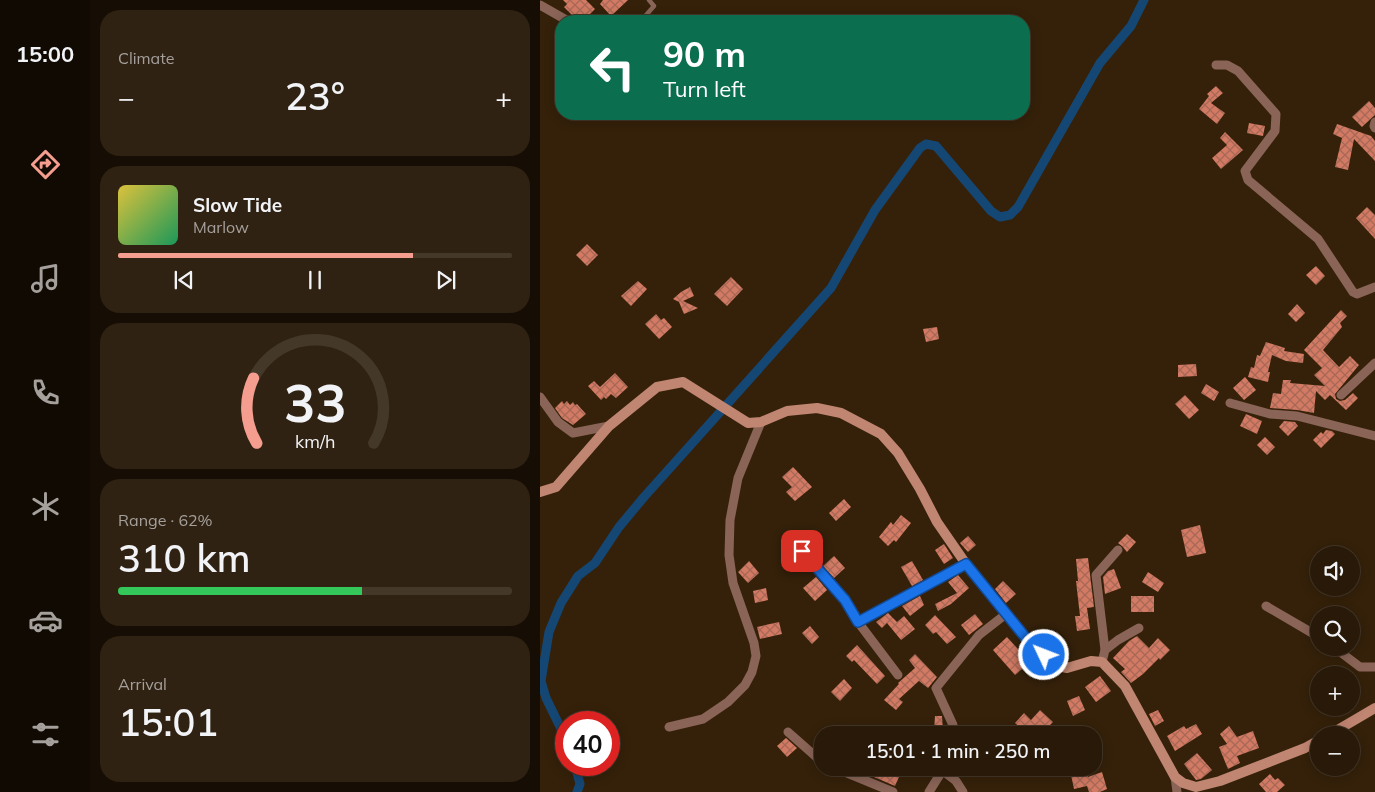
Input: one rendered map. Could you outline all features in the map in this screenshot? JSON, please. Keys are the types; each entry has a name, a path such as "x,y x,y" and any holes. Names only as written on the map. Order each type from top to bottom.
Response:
{"street":[{"path":"540,5 558,15"},
{"path":"1216,65 1227,65 1238,71 1276,114 1275,131 1245,171 1248,180 1318,239 1353,292 1357,294 1375,287"},
{"path":"1375,122 1375,128"},
{"path":"1341,394 1375,363"},
{"path":"540,492 556,487 609,426 657,387 683,382 748,423 761,422 787,411 817,408 841,413 881,434 898,453 937,522 966,564 1030,643 1058,666 1068,668 1091,661 1102,662 1125,686 1175,777 1177,792"},
{"path":"540,397 558,422 573,433 609,426"},
{"path":"1230,402 1270,414 1297,416 1375,436"},
{"path":"670,727 703,719 728,702 745,685 752,672 756,656 754,643 733,583 729,556 730,520 738,478 761,422"},
{"path":"1102,662 1105,650 1096,575 1118,550"},
{"path":"802,551 845,600 858,622 898,676"},
{"path":"858,622 966,564"},
{"path":"1266,606 1310,632"},
{"path":"954,726 936,688 980,635 1006,614"},
{"path":"1105,650 1139,628"},
{"path":"1345,656 1360,668 1375,667"},
{"path":"1344,726 1375,708"},
{"path":"788,732 814,755"},
{"path":"1175,777 1183,783 1196,786 1220,781 1310,745"},
{"path":"854,776 893,792"},
{"path":"928,792 939,776"},
{"path":"951,776 964,792"}],"lane":[{"path":"646,15 654,6 649,0"}],"building":[{"path":"563,0 586,0 595,9 589,15 572,15 564,7 567,4"},
{"path":"603,0 628,0 612,15 600,4"},
{"path":"1216,86 1223,93 1211,103 1225,113 1217,124 1199,109 1209,96 1207,94"},
{"path":"1369,101 1375,108 1375,115 1362,127 1352,117"},
{"path":"1249,123 1265,126 1263,136 1247,133"},
{"path":"1337,124 1371,136 1375,141 1375,161 1354,139 1348,170 1335,167 1342,138 1333,134"},
{"path":"1225,132 1243,150 1221,169 1212,158 1227,145 1220,138"},
{"path":"1367,207 1375,215 1375,239 1356,218"},
{"path":"587,244 598,255 587,266 576,255"},
{"path":"1316,266 1325,276 1316,285 1306,275"},
{"path":"731,277 743,289 727,306 714,294"},
{"path":"638,281 647,289 631,306 621,296"},
{"path":"690,287 694,296 683,301 698,308 684,314 679,302 673,299"},
{"path":"1297,304 1305,313 1296,322 1288,314"},
{"path":"1341,310 1347,316 1340,323 1342,327 1323,350 1339,367 1350,356 1359,365 1335,394 1336,399 1340,401 1345,400 1353,393 1358,398 1346,410 1330,395 1325,400 1316,391 1314,413 1270,408 1273,393 1281,394 1283,380 1291,380 1290,383 1325,386 1314,375 1322,368 1304,350"},
{"path":"656,314 661,320 664,318 672,327 659,339 645,324"},
{"path":"937,327 939,339 926,342 923,329"},
{"path":"1266,342 1285,348 1284,351 1304,354 1303,363 1286,361 1272,355 1268,382 1248,377 1251,367 1254,368 1257,355 1260,356"},
{"path":"1196,364 1197,376 1178,377 1178,365"},
{"path":"615,373 628,387 616,398 611,394 606,399 604,397 601,400 588,386 594,381 600,387"},
{"path":"1245,377 1256,390 1244,400 1233,388"},
{"path":"1206,384 1219,392 1214,401 1201,393"},
{"path":"1185,395 1199,410 1189,419 1175,404"},
{"path":"562,401 564,404 567,401 570,405 573,402 575,405 577,404 586,414 573,425 562,418 555,408"},
{"path":"1246,414 1262,421 1257,434 1240,426"},
{"path":"1284,421 1295,422 1298,426 1288,436 1279,427"},
{"path":"1326,430 1332,431 1335,434 1321,448 1313,440"},
{"path":"1265,437 1275,447 1267,455 1257,445"},
{"path":"793,467 812,487 795,501 786,492 792,487 782,477"},
{"path":"844,499 851,507 836,521 829,513"},
{"path":"901,515 911,523 896,542 894,540 888,546 879,537 891,522 893,525"},
{"path":"1200,525 1206,553 1187,557 1181,530"},
{"path":"1127,534 1136,542 1127,552 1118,543"},
{"path":"968,536 976,545 968,552 960,543"},
{"path":"944,544 953,558 944,564 935,550"},
{"path":"834,556 845,568 834,578 823,566"},
{"path":"1088,558 1094,607 1087,608 1090,629 1077,631 1075,616 1080,616 1076,581 1078,581 1076,559"},
{"path":"749,561 759,573 748,583 738,572"},
{"path":"912,561 923,580 912,586 901,567"},
{"path":"1114,569 1121,588 1105,594 1103,577 1108,571"},
{"path":"1148,572 1164,583 1158,592 1142,582"},
{"path":"958,575 969,588 951,604 938,611 935,604 957,593 948,582"},
{"path":"816,577 827,590 815,601 803,588"},
{"path":"1003,581 1016,594 1006,603 995,589"},
{"path":"766,588 768,600 755,603 753,591"},
{"path":"920,596 924,605 910,616 902,606"},
{"path":"1131,596 1154,596 1154,612 1131,612"},
{"path":"888,613 897,622 904,616 915,629 901,640 887,623 882,628 876,622"},
{"path":"975,614 983,624 969,635 961,625"},
{"path":"935,615 956,637 947,644 936,632 933,634 925,625"},
{"path":"779,622 782,634 760,639 757,627"},
{"path":"810,626 819,637 812,644 802,633"},
{"path":"1137,636 1149,648 1158,638 1170,650 1131,683 1121,672 1125,669 1113,658 1129,641"},
{"path":"1007,637 1030,662 1015,675 993,650"},
{"path":"857,645 885,676 877,684 854,660 852,662 846,656"},
{"path":"915,654 937,677 928,688 919,681 899,699 903,702 896,710 884,700 898,683 915,668 909,660"},
{"path":"1100,676 1111,691 1096,702 1085,687"},
{"path":"844,679 852,688 840,701 831,692"},
{"path":"1079,696 1085,710 1073,716 1067,701"},
{"path":"1040,710 1053,722 1049,726 1018,726 1015,723 1024,713 1031,720"},
{"path":"1158,710 1164,721 1155,726 1149,714"},
{"path":"935,716 942,716 943,726 934,726"},
{"path":"1196,724 1202,734 1175,751 1167,736 1184,726 1186,729"},
{"path":"1229,726 1237,737 1253,731 1259,748 1237,756 1240,763 1228,769 1219,747 1227,744 1220,734"},
{"path":"786,738 797,748 787,757 777,746"},
{"path":"1197,753 1212,770 1201,779 1196,780 1184,764"},
{"path":"1102,772 1107,789 1100,792 1089,792 1087,786 1074,789 1071,776 1102,776"},
{"path":"1270,774 1275,780 1278,778 1285,785 1277,792 1266,792 1259,784"},
{"path":"874,776 899,776 895,786"}],"waterway":[{"path":"555,716 546,698 541,681 549,632 561,603 578,576 595,563 619,527 644,497 831,288 875,210 920,148 926,144 936,146 991,211 1000,217 1010,215 1018,207 1100,63 1131,26 1144,0"},
{"path":"577,792 580,784 578,776"}],"route":[{"path":"802,551 845,600 858,622 966,564 1030,643 1044,655"}]}
